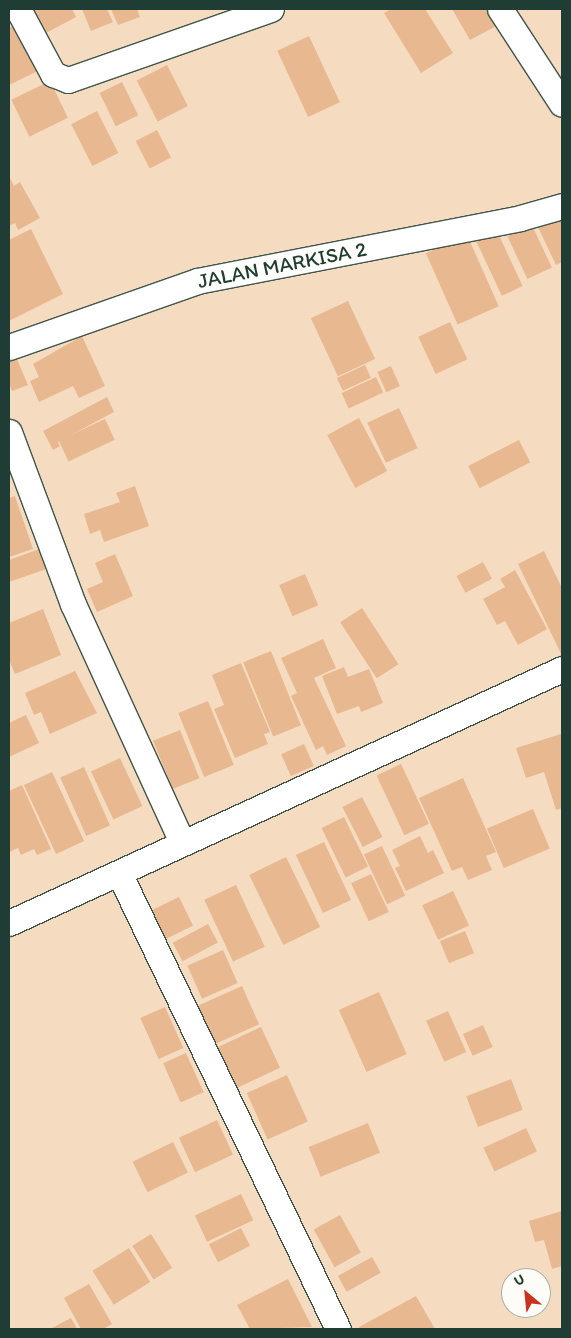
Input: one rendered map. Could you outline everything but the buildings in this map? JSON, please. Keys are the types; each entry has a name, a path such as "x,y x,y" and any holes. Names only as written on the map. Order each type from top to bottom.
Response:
{"street":[{"path":"18,9 53,74 68,80 271,9"},
{"path":"500,9 562,104"},
{"name":"JALAN MARKISA 2","path":"9,347 197,281 520,218 562,206"},
{"path":"9,432 80,620 182,842"},
{"path":"9,923 562,669"},
{"path":"119,874 338,1329"}]}
